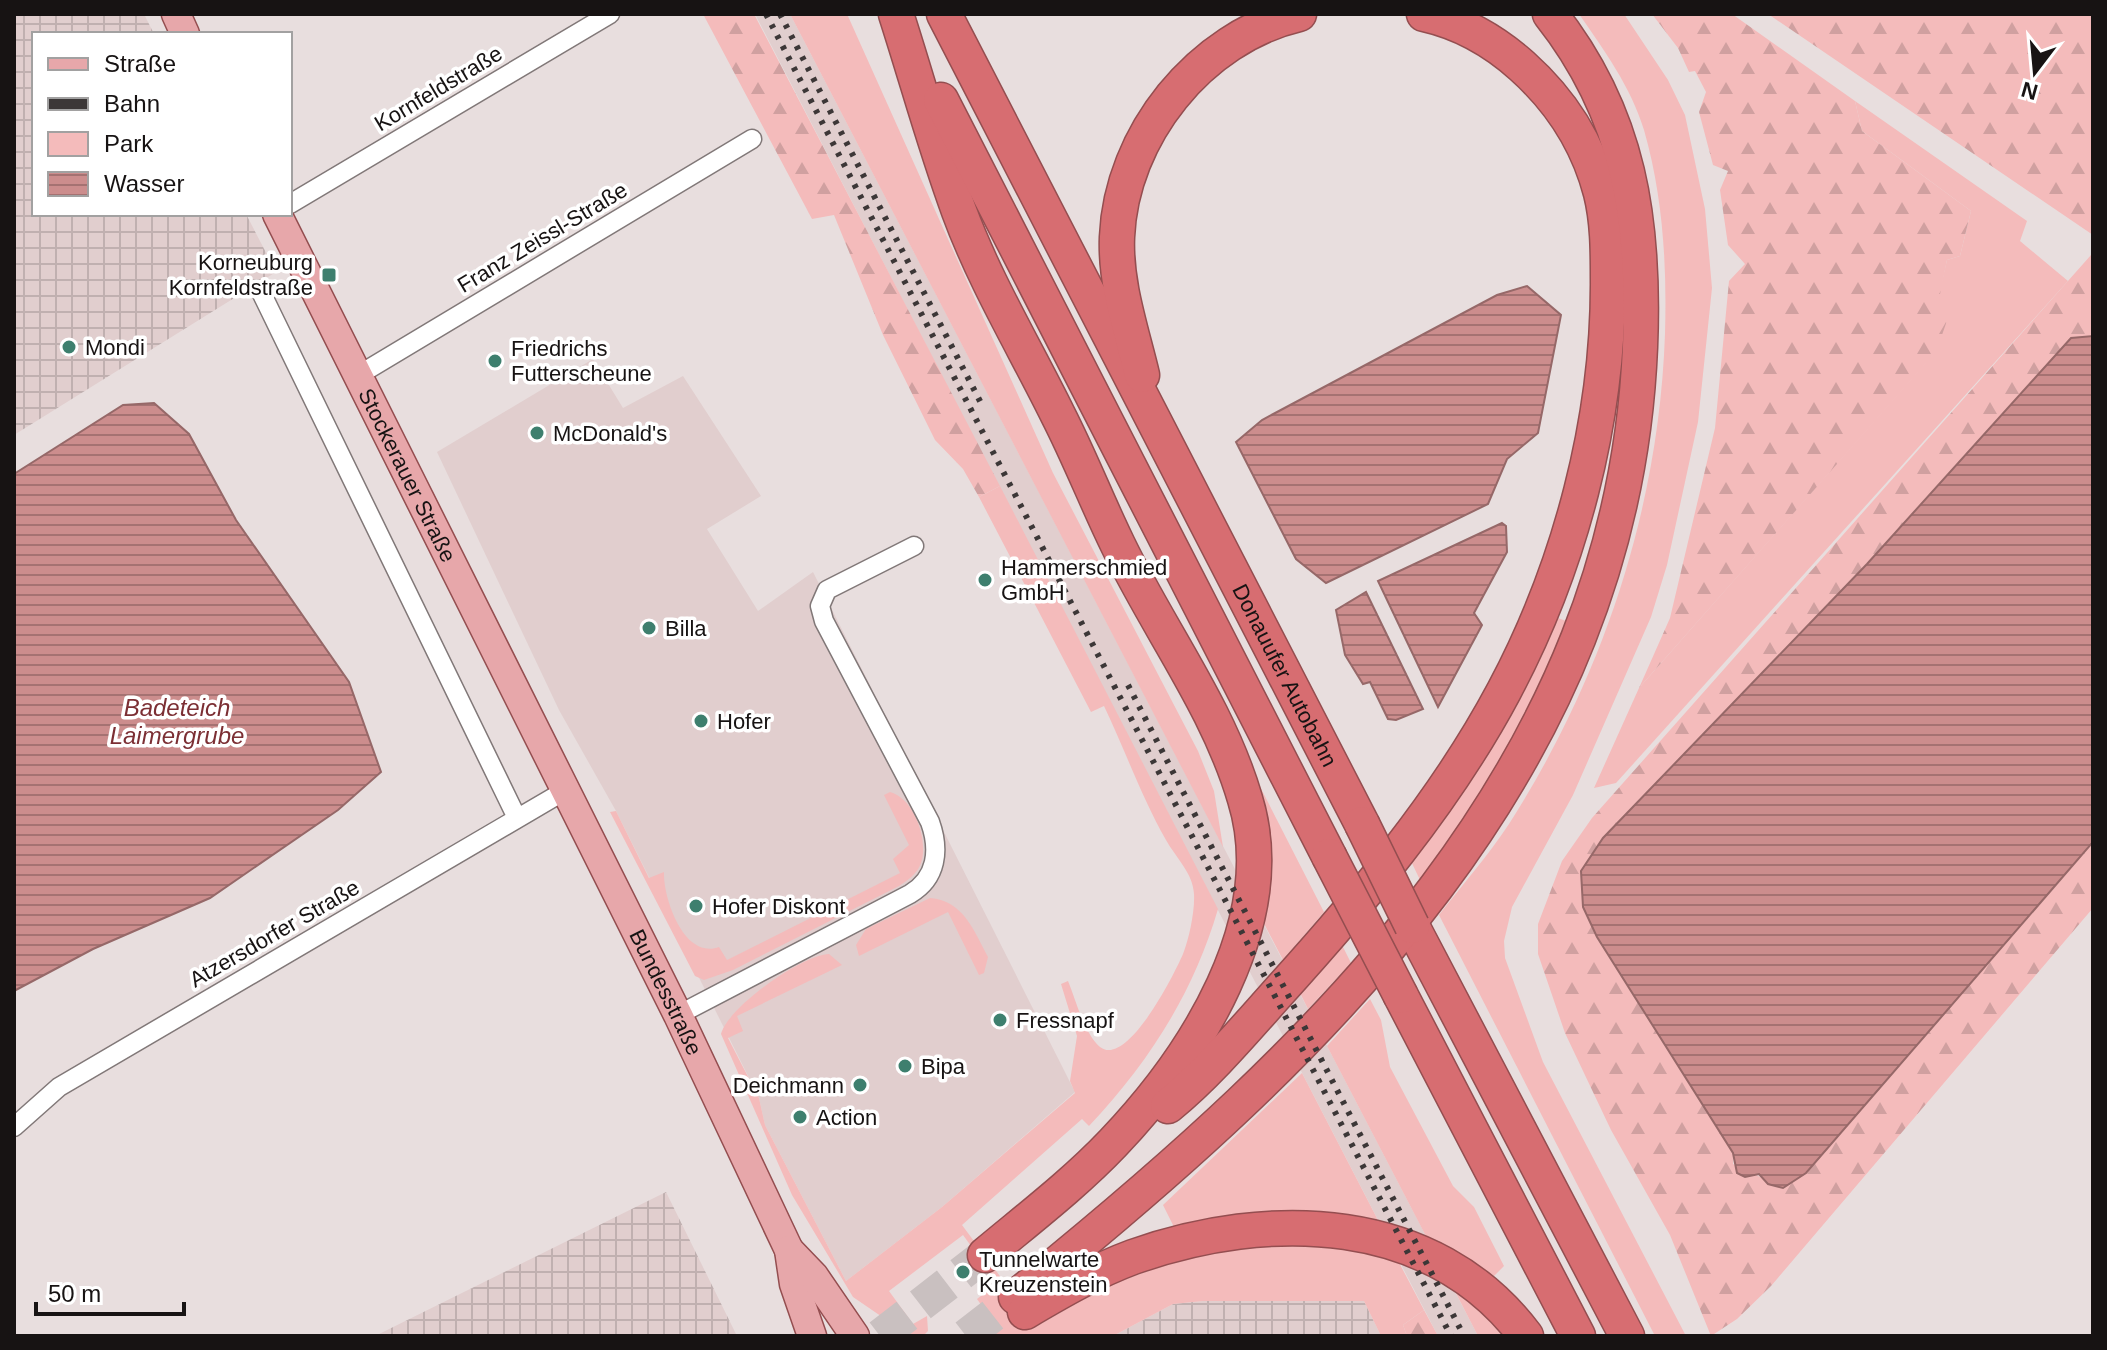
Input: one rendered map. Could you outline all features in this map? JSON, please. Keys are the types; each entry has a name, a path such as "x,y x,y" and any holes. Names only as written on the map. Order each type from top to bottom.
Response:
{"highway":[{"name":"Donauufer Autobahn","path":"897,14 1578,1336"},
{"path":"897,14 959,212 984,269 1059,417 1119,548 1223,739 1247,805 1252,889 1242,933 1214,1001 1174,1071 1112,1144"},
{"name":"Donauufer Autobahn","path":"944,14 1155,430 1627,1336"},
{"path":"1155,430 1119,275 1119,216 1132,168 1158,116 1199,69 1251,34 1299,14"},
{"path":"985,1255 1112,1144 1173,1102 1255,1018 1360,898 1442,791 1515,669 1541,611 1577,507 1597,416 1608,317 1608,252 1596,179 1577,134 1536,79 1477,34 1424,14"},
{"path":"1526,1336 1490,1294 1446,1262 1391,1241 1322,1230 1225,1234 1161,1249 1020,1304 1219,1124 1337,1006 1399,933 1479,829 1550,706 1586,620 1619,508 1637,404 1642,305 1639,243 1630,180 1608,109 1574,45 1550,14"}],"main road":[{"name":"Stockerauer Straße","path":"278,216 538,736"},
{"name":"Bundesstraße","path":"538,736 678,1015 789,1250"},
{"path":"789,1250 794,1284 812,1336"},
{"path":"789,1250 814,1276 855,1336"}],"street":[{"name":"Kornfeldstraße","path":"292,203 610,14"},
{"name":"Franz Zeissl-Straße","path":"357,376 752,139"},
{"path":"262,294 517,818"},
{"path":"678,1015 910,894 927,880 937,850 930,822 824,621 820,606 827,590 914,546"},
{"name":"Atzersdorfer Straße","path":"14,1127 59,1087 566,790"}],"shaded area":[{"name":"Mondi","path":"14,14 144,14 153,32 32,32 32,216 247,216 276,272 14,435"},
{"path":"755,14 790,14 1478,1336 1438,1336"},
{"path":"593,359 623,408 683,376 761,496 707,529 758,611 813,572 1075,1092 942,1207 846,1281 765,1125 759,1098 616,811 559,710 437,452"},
{"path":"666,1192 737,1336 375,1336"},
{"path":"1203,1301 1364,1301 1381,1336 1113,1336 1173,1304"}],"green space":[{"path":"703,14 754,14 1000,486 979,497 963,469 935,440 883,335 834,215 812,219"},
{"path":"790,14 847,14 1053,473 1198,751 1214,791 1223,847"},
{"path":"1579,14 1624,14 1668,80 1685,115 1705,209 1712,288 1698,422 1667,565 1651,617 1573,795 1512,907 1504,941 1505,958 1543,1062 1686,1336 1655,1336 1439,915 1509,824 1572,710 1620,589 1638,527 1651,463 1665,334 1664,257 1656,180 1644,130 1632,99"},
{"path":"1652,14 1732,14 1855,101 1862,131 1971,211 1960,256 1947,260 1940,294 1949,315 1936,352 1639,688 1670,618 1715,428 1729,281 1745,264 1728,245 1720,190 1728,171 1713,165 1699,112 1706,92 1695,71 1689,72 1678,48"},
{"path":"1768,14 2093,14 2093,235"},
{"path":"1855,101 2027,221 2020,241 2068,281 1616,783 1594,788 1639,688 1936,351 1939,294 1947,260 1960,256 1971,211 1862,131"},
{"path":"2091,255 2093,336 2071,338 1867,564 1603,838 1581,871 1734,1153 1733,1164 1783,1188 1806,1172 2093,842 2093,908 1771,1286 1737,1319 1711,1336 1670,1235 1611,1130 1565,1033 1538,954 1538,924 1562,861 1592,818"},
{"path":"1000,486 1218,909 1196,970 1182,998 1150,1052 1111,1102 1089,1126 1082,1119 962,1225 1037,1326 1104,1287 1151,1270 1156,1263 1244,1247 1306,1243 1365,1247 1394,1253 1424,1310 1403,1325 1407,1336 1381,1336 1364,1301 1203,1301 1173,1304 1113,1336 980,1336 994,1323 977,1299 998,1283 963,1235 889,1291 913,1324 927,1316 928,1331 923,1336 910,1336 853,1297 792,1195 721,1034 737,1010 785,973 802,963 829,954 842,965 737,1016 743,1031 728,1038 759,1098 765,1125 846,1281 942,1207 1075,1093 1070,1081 1077,1036 1061,984 1068,981 1094,1041 1100,1047 1111,1050 1123,1044 1148,1016 1170,980 1187,941 1194,901 1191,879 1157,824 1104,706 1091,712 979,497"},
{"path":"1552,616 1572,623 1500,764 1468,816 1420,880 1409,857"},
{"path":"1249,765 1324,912 1283,960 1259,914"},
{"path":"890,792 906,803 921,832 923,854 912,876 899,886 733,970 704,980 695,976 610,812 616,811 649,878 664,872 667,897 686,936 707,949 719,947 727,960 900,873 893,859 909,845 884,795"},
{"path":"930,898 951,905 966,919 988,957 984,973 979,975 948,912 859,956 856,945 866,929"},
{"path":"1340,941 1351,963 1308,1009 1298,989"},
{"path":"1370,999 1381,1020 1390,1067 1453,1186 1474,1207 1504,1266 1490,1280 1429,1242 1327,1046"},
{"path":"1302,1073 1381,1226 1174,1227 1163,1205"},
{"path":"1445,1272 1514,1336 1478,1336"},
{"path":"1424,1310 1438,1336 1407,1336 1403,1325"}],"water":[{"path":"1527,286 1561,315 1538,433 1507,459 1488,504 1326,583 1296,559 1236,442 1262,420 1497,295"},
{"path":"2093,336 2093,842 1806,1173 1783,1188 1768,1184 1759,1174 1745,1177 1737,1173 1733,1153 1597,937 1583,907 1581,871 1603,838 1867,564 2071,338"},
{"name":"Badeteich Laimergrube","path":"154,403 189,434 236,520 349,682 381,772 338,810 210,898 93,949 14,991 14,474 123,405"},
{"path":"1502,523 1506,526 1507,552 1474,613 1482,625 1438,707 1378,581"},
{"path":"1366,592 1423,709 1396,720 1388,719 1370,682 1363,684 1345,655 1336,610"}],"tunnel":[{"path":"880,1336 985,1255"},
{"path":"966,1336 1016,1297"}],"railway":[{"path":"766,14 1451,1336"},
{"path":"780,14 982,405"},
{"path":"1128,685 1464,1336"}],"place":[{"name":"Korneuburg Kornfeldstraße","path":"329,275"},
{"name":"Mondi","path":"69,347"},
{"name":"Friedrichs Futterscheune","path":"495,361"},
{"name":"McDonald's","path":"537,433"},
{"name":"Hammerschmied GmbH","path":"985,580"},
{"name":"Billa","path":"649,628"},
{"name":"Hofer","path":"701,721"},
{"name":"Hofer Diskont","path":"696,906"},
{"name":"Fressnapf","path":"1000,1020"},
{"name":"Bipa","path":"905,1066"},
{"name":"Deichmann","path":"860,1085"},
{"name":"Action","path":"800,1117"},
{"name":"Tunnelwarte Kreuzenstein","path":"963,1272"}]}
